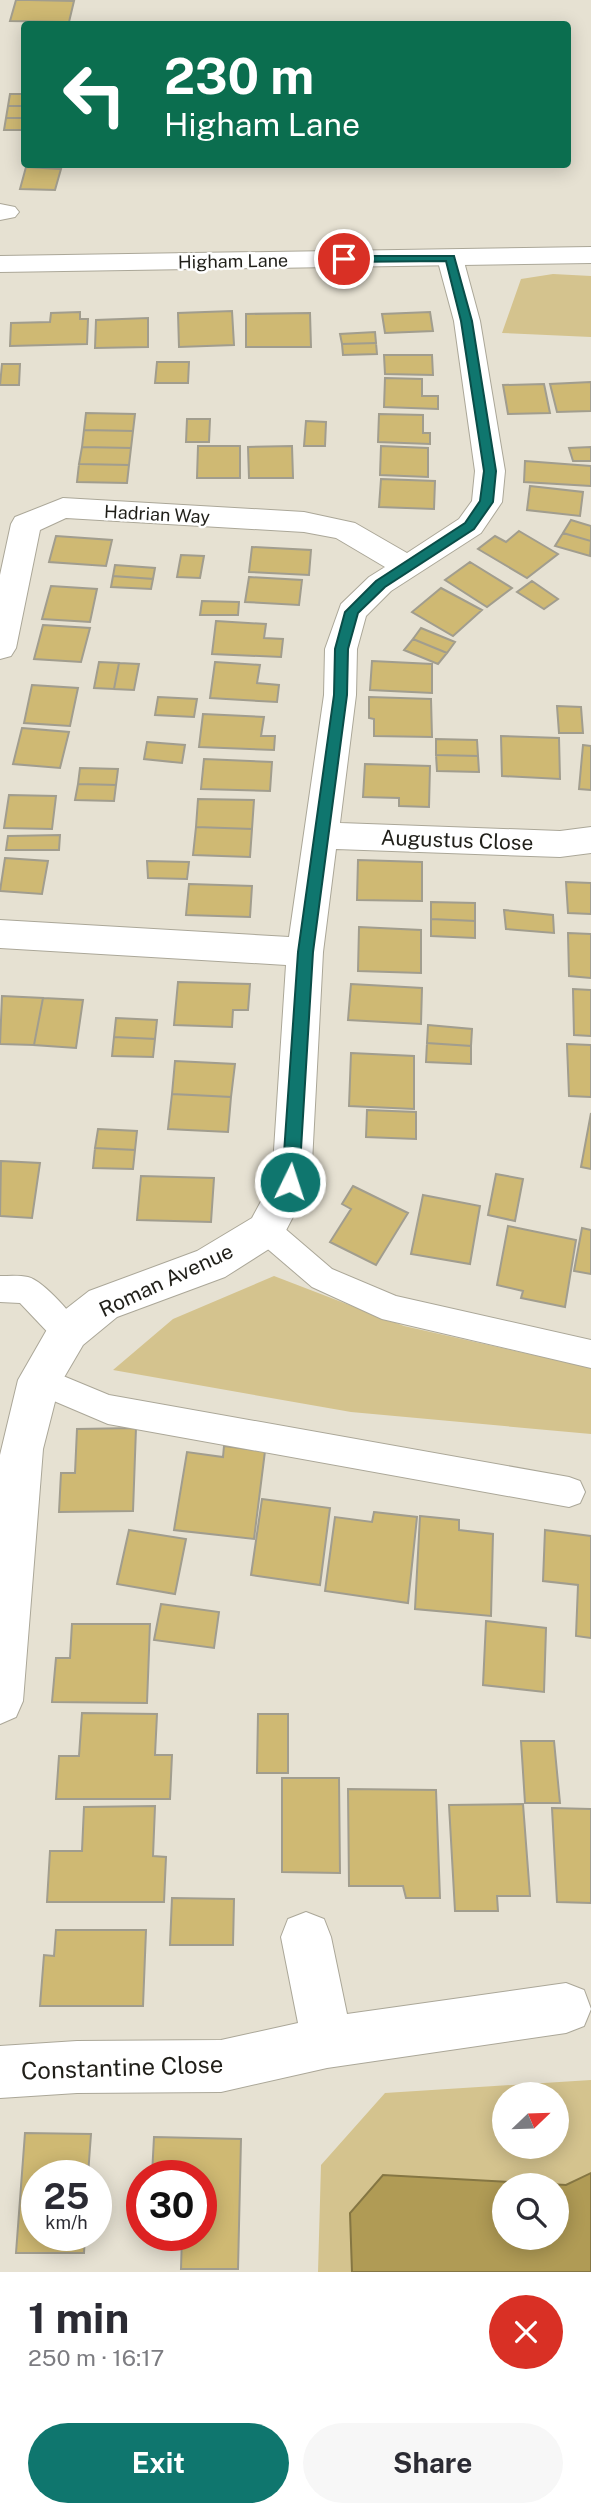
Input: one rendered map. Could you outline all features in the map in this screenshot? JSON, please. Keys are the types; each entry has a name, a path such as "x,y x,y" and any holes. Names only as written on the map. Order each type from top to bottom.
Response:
{"street":[{"name":"Higham Lane","path":"0,264 591,255"},
{"path":"266,1230 290,1182 305,952 340,695 341,649 352,612 380,584 470,526 486,502 490,471 467,321 450,258"},
{"name":"Hadrian Way","path":"0,648 26,524 63,508 304,522 344,530 407,566"},
{"name":"Augustus Close","path":"322,835 560,844 591,840"},
{"path":"0,934 305,952"},
{"name":"Roman Avenue","path":"0,1701 11,1448 39,1380 68,1332 103,1304 211,1264 266,1230"},
{"path":"306,1937 327,2042"},
{"name":"Constantine Close","path":"0,2072 77,2067 221,2066 327,2042 566,2008"}],"lane":[{"path":"266,1230 322,1278 393,1308 591,1354"},
{"path":"0,1289 27,1290 68,1332"},
{"path":"39,1380 108,1409 569,1492"}],"shaded area":[{"path":"553,274 591,276 591,337 502,333 521,279"},
{"path":"274,1276 404,1326 591,1368 591,1434 351,1412 113,1370 173,1319"},
{"path":"591,2080 591,2272 318,2272 321,2165 385,2093 492,2086 492,2160 569,2160 569,2082 559,2082"},
{"path":"591,2173 591,2272 352,2272 350,2213 383,2175 492,2181 492,2250 569,2250 569,2184"}],"building":[{"path":"16,0 74,1 69,21 10,21"},
{"path":"10,94 21,94 21,106 8,106"},
{"path":"8,106 21,106 21,118 6,118"},
{"path":"6,118 21,118 21,130 4,130"},
{"path":"26,168 61,169 55,190 20,189"},
{"path":"232,311 234,345 179,347 178,313"},
{"path":"80,312 80,319 88,319 87,344 10,346 11,323 50,322 51,313"},
{"path":"430,312 433,331 385,333 382,314"},
{"path":"310,313 311,347 246,347 246,314"},
{"path":"148,318 148,347 95,348 96,320"},
{"path":"375,332 376,343 342,344 340,334"},
{"path":"376,343 377,354 343,355 342,344"},
{"path":"384,355 432,355 433,375 385,374"},
{"path":"157,362 189,362 188,383 155,383"},
{"path":"2,364 20,364 19,385 0,385"},
{"path":"385,378 422,379 422,396 438,396 438,409 384,407"},
{"path":"591,382 591,411 557,412 550,384"},
{"path":"544,384 550,413 508,414 503,385"},
{"path":"86,413 135,414 133,431 84,430"},
{"path":"379,414 423,415 423,433 430,433 430,444 378,442"},
{"path":"187,419 210,419 209,442 186,442"},
{"path":"306,421 326,422 325,446 304,446"},
{"path":"84,430 133,431 131,448 82,447"},
{"path":"198,446 240,446 240,478 197,478"},
{"path":"292,446 293,478 249,478 248,447"},
{"path":"381,446 428,448 428,477 380,475"},
{"path":"82,447 131,448 129,465 79,464"},
{"path":"591,447 591,461 573,461 569,448"},
{"path":"525,461 591,466 591,486 524,482"},
{"path":"79,464 129,465 127,483 77,482"},
{"path":"381,479 435,481 434,509 379,507"},
{"path":"530,486 583,492 580,516 527,510"},
{"path":"571,520 591,526 591,541 563,533"},
{"path":"519,531 558,554 527,578 478,549 495,536 506,542"},
{"path":"563,533 591,541 590,556 555,546"},
{"path":"56,536 112,540 106,566 49,562"},
{"path":"252,547 311,550 309,575 249,572"},
{"path":"181,555 204,556 200,578 177,577"},
{"path":"470,562 512,588 487,607 445,580"},
{"path":"115,565 155,568 153,579 113,576"},
{"path":"113,576 153,579 151,589 111,587"},
{"path":"249,577 302,580 299,605 245,602"},
{"path":"532,581 558,599 544,609 517,592"},
{"path":"51,586 97,589 90,622 42,619"},
{"path":"441,588 482,610 453,636 412,612"},
{"path":"202,601 239,602 238,615 200,615"},
{"path":"216,621 266,624 264,638 283,639 281,657 212,654"},
{"path":"43,625 90,628 81,662 34,659"},
{"path":"421,628 455,642 447,653 413,639"},
{"path":"413,639 447,653 438,664 404,650"},
{"path":"372,661 432,664 432,693 370,690"},
{"path":"99,662 119,663 114,689 94,688"},
{"path":"215,662 260,665 257,683 279,685 277,702 210,698"},
{"path":"119,663 139,664 134,690 114,689"},
{"path":"32,685 78,688 70,726 24,723"},
{"path":"158,697 197,699 194,717 155,715"},
{"path":"369,697 431,699 432,737 374,736 374,719 369,718"},
{"path":"557,706 581,707 583,733 559,733"},
{"path":"203,714 264,717 261,736 275,736 274,750 199,747"},
{"path":"22,728 69,732 60,768 13,764"},
{"path":"501,736 559,738 560,779 502,776"},
{"path":"436,739 477,740 478,756 436,755"},
{"path":"147,742 185,745 182,763 144,759"},
{"path":"583,745 591,746 591,790 579,789"},
{"path":"436,755 478,756 479,772 437,771"},
{"path":"204,759 272,762 270,791 201,789"},
{"path":"365,764 430,766 429,807 399,806 399,798 363,797"},
{"path":"80,768 118,769 116,785 78,784"},
{"path":"78,784 116,785 114,801 75,800"},
{"path":"9,795 56,796 52,829 4,828"},
{"path":"198,799 254,800 252,829 196,827"},
{"path":"196,827 252,829 250,857 193,855"},
{"path":"60,835 59,850 6,850 8,836"},
{"path":"5,858 48,861 42,894 0,891"},
{"path":"358,860 422,862 422,901 357,900"},
{"path":"147,861 189,862 187,879 148,878"},
{"path":"566,882 591,883 591,914 568,913"},
{"path":"189,884 252,886 250,917 186,915"},
{"path":"431,902 475,903 475,921 431,919"},
{"path":"504,910 553,915 554,933 506,929"},
{"path":"431,919 475,921 475,938 431,936"},
{"path":"359,927 421,930 421,973 358,971"},
{"path":"568,933 591,934 591,978 569,976"},
{"path":"178,982 250,984 248,1010 233,1010 232,1027 174,1025"},
{"path":"351,984 422,988 421,1024 348,1020"},
{"path":"573,989 591,990 591,1036 574,1035"},
{"path":"2,996 43,998 34,1045 0,1044"},
{"path":"43,998 83,1000 76,1048 34,1045"},
{"path":"116,1018 157,1020 155,1039 114,1037"},
{"path":"428,1025 472,1029 471,1046 427,1043"},
{"path":"114,1037 155,1039 153,1057 112,1056"},
{"path":"427,1043 471,1046 471,1064 426,1062"},
{"path":"567,1044 591,1045 591,1097 569,1096"},
{"path":"351,1053 414,1056 414,1109 349,1106"},
{"path":"175,1061 235,1064 231,1097 172,1094"},
{"path":"172,1094 231,1097 228,1132 168,1129"},
{"path":"367,1110 416,1112 416,1139 366,1137"},
{"path":"591,1113 591,1169 581,1167"},
{"path":"98,1129 137,1131 135,1150 95,1148"},
{"path":"95,1148 135,1150 133,1169 93,1168"},
{"path":"1,1161 40,1163 32,1218 0,1216"},
{"path":"496,1174 523,1179 515,1221 488,1215"},
{"path":"141,1176 214,1178 211,1222 137,1220"},
{"path":"353,1186 408,1213 376,1265 330,1242 351,1209 342,1204"},
{"path":"423,1195 480,1206 470,1264 411,1254"},
{"path":"508,1226 576,1240 565,1307 521,1298 523,1291 497,1285"},
{"path":"582,1228 591,1230 591,1274 574,1271"},
{"path":"136,1428 133,1511 59,1512 61,1473 75,1473 77,1429"},
{"path":"224,1446 265,1451 254,1539 174,1530 187,1452 223,1457"},
{"path":"262,1499 330,1508 320,1585 251,1575"},
{"path":"374,1512 417,1517 408,1603 325,1591 335,1517 372,1522"},
{"path":"420,1516 459,1520 459,1530 493,1534 491,1616 415,1609"},
{"path":"129,1530 186,1539 175,1594 117,1584"},
{"path":"545,1530 591,1536 591,1638 576,1636 578,1585 543,1581"},
{"path":"161,1604 219,1612 214,1648 154,1640"},
{"path":"486,1621 546,1628 544,1692 483,1685"},
{"path":"72,1624 150,1624 147,1703 52,1702 56,1658 70,1658"},
{"path":"82,1713 157,1714 155,1755 172,1755 170,1799 56,1799 59,1756 79,1756"},
{"path":"258,1714 288,1714 288,1773 257,1773"},
{"path":"521,1741 554,1741 560,1803 525,1803"},
{"path":"282,1778 339,1778 340,1873 282,1872"},
{"path":"348,1789 436,1790 440,1898 406,1898 403,1886 349,1886"},
{"path":"523,1804 530,1896 497,1896 498,1911 455,1911 449,1805"},
{"path":"155,1806 153,1856 166,1857 164,1902 47,1902 50,1851 82,1851 84,1807"},
{"path":"552,1808 591,1809 591,1903 557,1902"},
{"path":"172,1898 234,1899 233,1945 170,1945"},
{"path":"56,1930 146,1930 143,2006 40,2006 44,1955 54,1956"},
{"path":"25,2133 91,2134 89,2160 23,2160"},
{"path":"154,2137 241,2139 238,2269 181,2269 182,2251 217,2251 217,2160 153,2160"},
{"path":"21,2186 21,2251 84,2251 84,2253 16,2253"}],"route":[{"path":"290,1182 305,952 340,695 341,649 352,612 380,584 470,526 486,502 490,471 467,321 450,258 344,259"}]}
